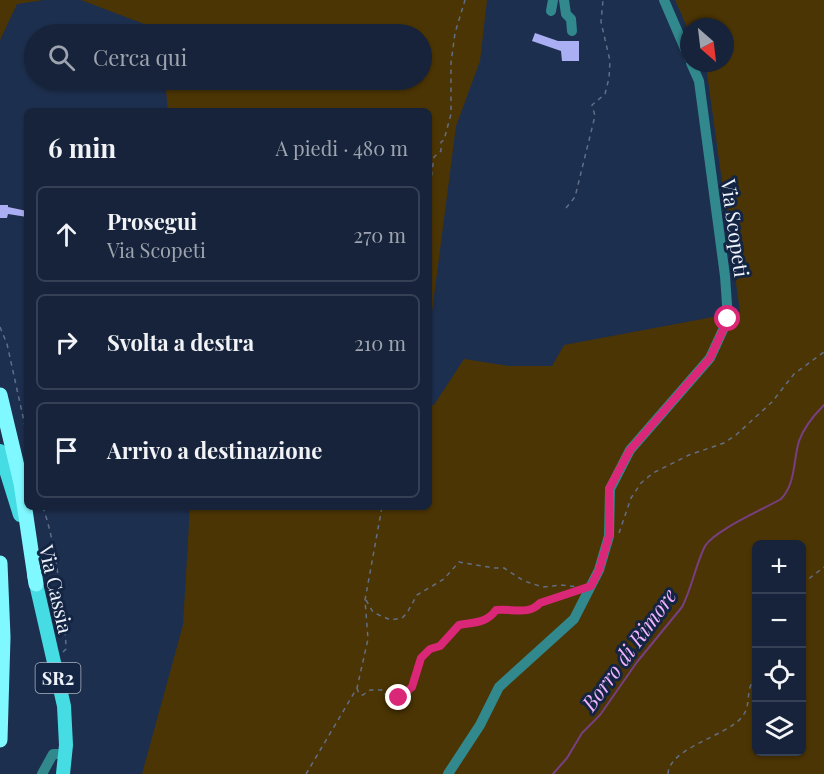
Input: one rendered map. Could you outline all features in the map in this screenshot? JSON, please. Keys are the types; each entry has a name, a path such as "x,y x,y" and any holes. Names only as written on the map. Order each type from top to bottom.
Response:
{"highway":[{"path":"0,395 24,503"},
{"path":"25,510 36,584"},
{"path":"0,563 3,637 0,740"}],"main road":[{"name":"Via Cassia","path":"0,451 19,508 64,706 63,774"}],"street":[{"path":"551,12 554,0"},
{"path":"564,0 566,14 571,19 572,31"},
{"path":"664,0 680,37"},
{"name":"Via Scopeti","path":"448,774 480,725 499,687 574,619 599,570 609,536 609,489 630,450 710,358 728,319 725,276 699,81 695,72"},
{"path":"42,774 53,754 65,754"}],"path":[{"path":"432,172 434,158 441,151 441,142 444,140 451,114 451,63 455,33 465,0"},
{"path":"566,208 576,197 595,116 592,105 605,94 609,78 610,61 602,22 603,0"},
{"path":"0,327 7,344 24,421"},
{"path":"619,534 631,498 647,478 689,455 724,443 736,435 772,402 794,374 824,352"},
{"path":"45,510 52,535 66,637 66,649 52,657"},
{"path":"306,774 357,688 368,639 365,600 381,510"},
{"path":"365,600 373,612 379,615 391,620 402,618 408,613 417,595 444,579 459,562 504,568 524,581 543,587 560,585 589,587"},
{"path":"806,580 824,567"},
{"path":"357,688 363,695 370,690 383,690 386,696 393,701 412,687 421,658 430,649 440,646 459,625 471,625 488,619 496,610 526,612 540,603 589,587"},
{"path":"668,774 668,769 676,757 741,719 748,707 752,683"}],"shaded area":[{"path":"0,0 44,0 17,4 0,40"},
{"path":"81,0 487,0 480,61 456,126 432,312 432,108 168,108 166,90 432,90 432,24 144,24"},
{"path":"675,0 824,0 824,774 142,774 183,625 190,510 432,510 432,405 464,359 509,366 552,366 564,345 740,312 707,73 734,72 734,18 683,18"}],"building":[{"path":"535,33 558,41 579,41 579,61 562,61 561,51 532,41"},
{"path":"0,205 24,210 24,217 8,214 7,218 0,218"}],"waterway":[{"name":"Borro di Rimore","path":"553,774 567,758 582,733 600,715 637,662 682,607 705,546 718,533 781,499 786,493 792,479 801,436 824,405"}],"route":[{"path":"399,698 412,687 421,658 430,649 440,646 459,625 471,625 488,619 496,610 526,612 556,596 591,586 599,570 609,536 609,489 630,450 710,358 728,319"}]}
